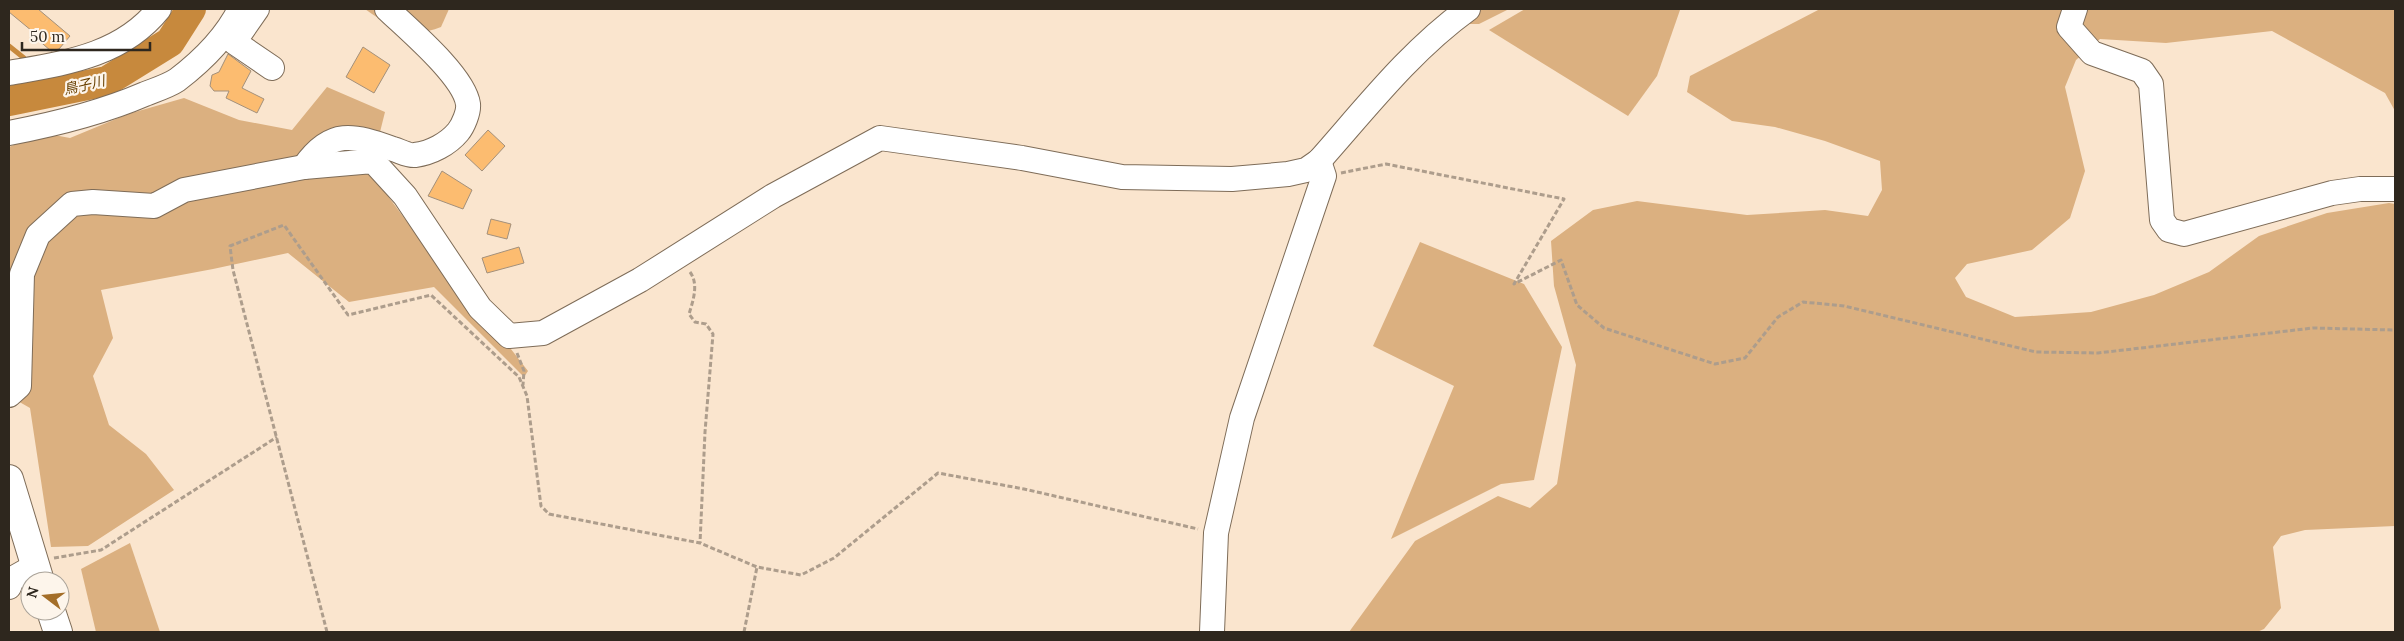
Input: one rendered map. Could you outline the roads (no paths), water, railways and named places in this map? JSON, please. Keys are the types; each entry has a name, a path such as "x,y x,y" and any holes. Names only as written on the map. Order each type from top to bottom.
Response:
{"main road":[{"path":"9,479 37,571"}],"street":[{"path":"9,73 96,55 134,34 159,9"},
{"path":"9,133 69,121 124,103 175,81 205,56 231,26 240,9"},
{"path":"257,9 234,42 272,68"},
{"path":"304,167 316,150 330,141 347,138 364,139 414,156 451,141 462,126 469,106 457,82 434,53 387,9"},
{"path":"1212,632 1216,533 1242,418 1321,169 1405,63 1445,25 1468,9"},
{"path":"2075,9 2069,26 2092,53 2142,71 2151,84 2162,220 2169,230 2184,234 2332,193 2360,189 2395,189"},
{"path":"9,395 19,386 22,274 38,235 72,204 93,202 154,206 184,190 304,167 373,161 405,196 480,308 508,336 543,333 640,280 773,196 880,138 1022,158 1122,176 1232,179 1321,169"},
{"path":"9,587 12,579 20,577"}],"waterway":[{"name":"鳥子川","path":"9,101 107,81 170,42 191,9"},
{"path":"9,46 24,58"},
{"path":"46,81 57,92"}]}
